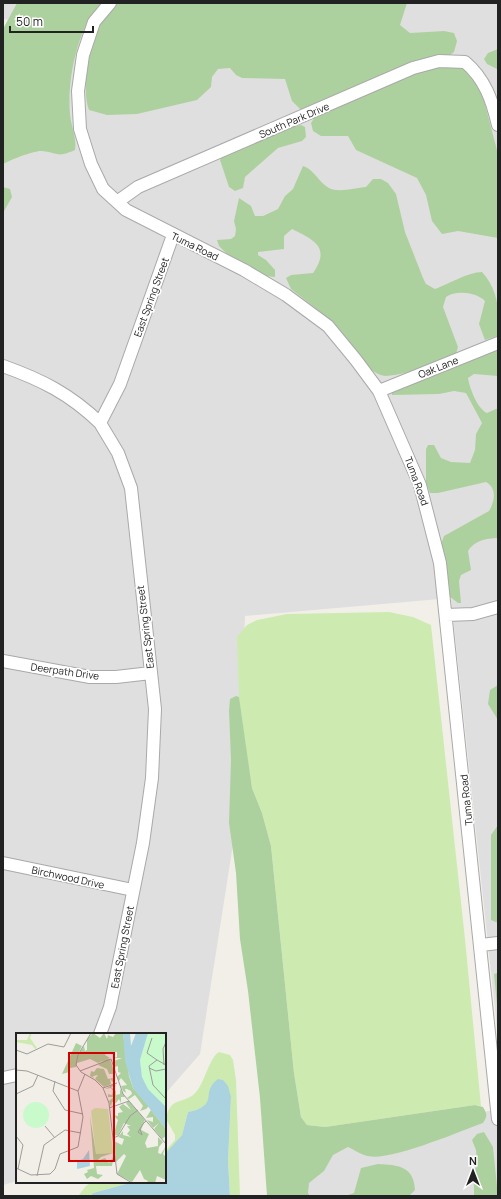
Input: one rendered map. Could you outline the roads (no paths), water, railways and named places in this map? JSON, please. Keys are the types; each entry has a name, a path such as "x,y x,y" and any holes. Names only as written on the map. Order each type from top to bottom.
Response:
{"street":[{"name":"Tuma Road","path":"110,3 94,22 83,55 78,91 80,129 91,164 103,189 126,210 251,274 286,295 328,326 356,360 378,391 420,485 439,553 498,1119"},
{"name":"South Park Drive","path":"117,202 138,187 413,68 439,61 452,60 465,62 474,69 485,84 493,105 498,125"},
{"name":"East Spring Street","path":"100,1033 110,1007 132,890 143,843 152,778 155,709 131,488 118,453 100,423 120,384 173,235"},
{"name":"Oak Lane","path":"378,391 498,343"},
{"path":"3,366 30,376 61,391 83,407 100,423"},
{"path":"446,615 473,614 498,607"},
{"name":"Deerpath Drive","path":"3,661 90,677 116,677 151,673"},
{"name":"Birchwood Drive","path":"3,863 132,890"},
{"path":"481,945 498,943"},
{"path":"3,1078 16,1075"}],"water":[{"path":"218,1079 223,1080 228,1086 231,1097 228,1161 230,1196 91,1196 93,1193 129,1183 166,1183 166,1153 182,1135 188,1112 204,1106 207,1102 210,1089"}]}
